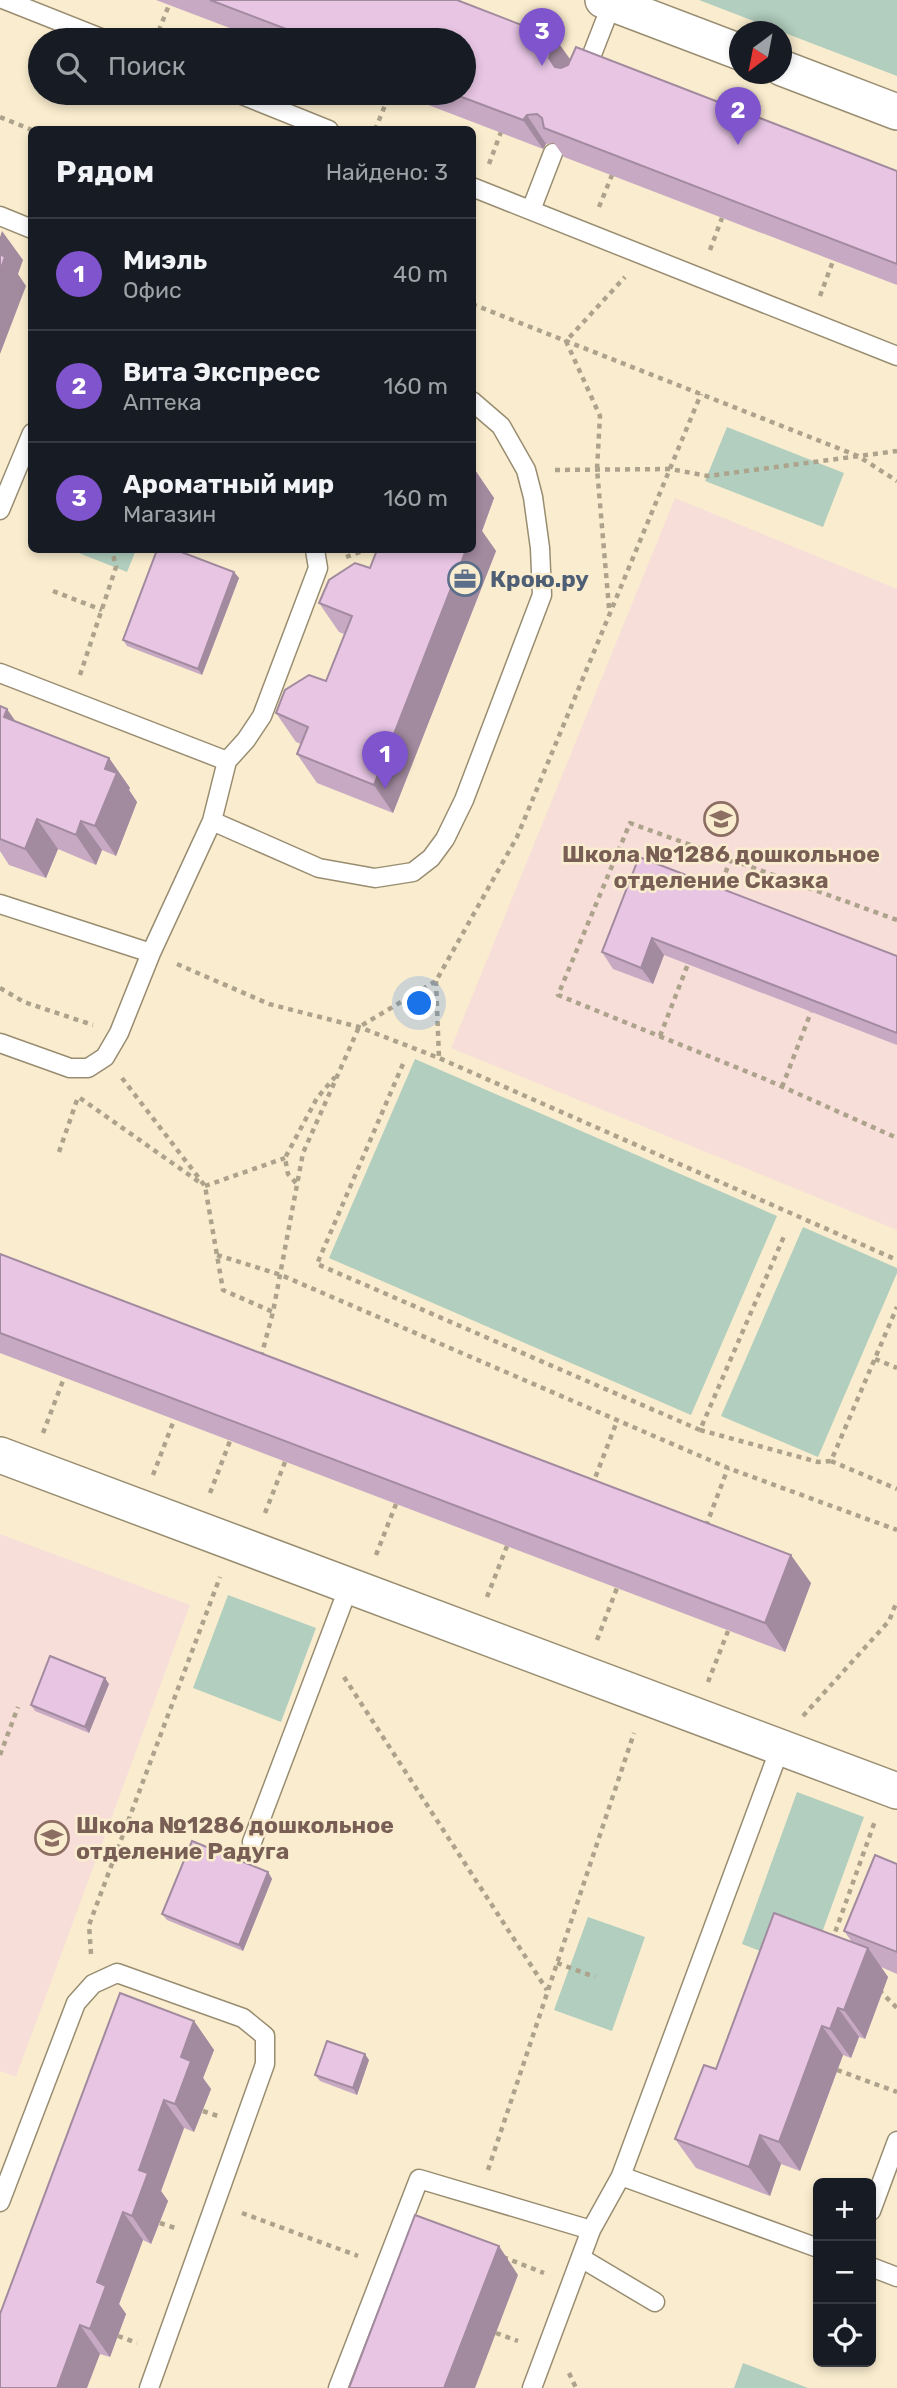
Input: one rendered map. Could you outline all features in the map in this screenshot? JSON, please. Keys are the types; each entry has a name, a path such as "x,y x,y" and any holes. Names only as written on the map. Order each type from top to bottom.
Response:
{"street":[{"path":"608,2 729,48"},
{"path":"792,72 897,112"},
{"path":"0,1455 780,1748 888,1801"}],"lane":[{"path":"5,0 76,28"},
{"path":"580,85 608,2"},
{"path":"267,105 319,126"},
{"path":"531,210 553,153"},
{"path":"476,189 897,356"},
{"path":"0,216 28,227"},
{"path":"212,821 318,869 375,878 413,872 431,858 444,839 464,800 542,595 540,548 533,496 526,470 501,426 476,404"},
{"path":"0,510 28,443"},
{"path":"0,1043 70,1068 88,1068 105,1057 119,1033 151,953 212,821 227,761 246,740 262,716 318,568 316,553"},
{"path":"0,673 227,761"},
{"path":"0,904 151,953"},
{"path":"252,1842 349,1586"},
{"path":"532,2388 591,2230 621,2176 780,1748"},
{"path":"0,2202 76,2003 93,1984 117,1973 243,2018 265,2036 265,2064 149,2388"},
{"path":"876,2198 897,2141"},
{"path":"621,2176 813,2246"},
{"path":"338,2388 419,2179 591,2230"},
{"path":"580,2258 655,2302"},
{"path":"876,2269 897,2277"}],"path":[{"path":"160,28 169,5"},
{"path":"377,126 385,105"},
{"path":"0,117 28,128"},
{"path":"566,341 645,256"},
{"path":"810,321 833,261"},
{"path":"476,306 858,456 897,481"},
{"path":"566,341 600,416 597,469 610,611"},
{"path":"260,1360 281,1275 303,1153 359,1027 436,981 517,837 701,394"},
{"path":"526,470 670,469 708,476 897,451"},
{"path":"71,702 116,567 113,553"},
{"path":"53,591 102,610"},
{"path":"897,920 630,823 558,995 782,1087 897,1138"},
{"path":"716,899 731,859"},
{"path":"151,953 269,1004 359,1027 439,1058 897,1260"},
{"path":"660,1036 688,964"},
{"path":"436,981 439,1058"},
{"path":"0,988 24,1002 119,1033"},
{"path":"782,1087 811,1012"},
{"path":"105,1057 205,1186 223,1290 273,1312"},
{"path":"403,1064 317,1264 700,1430 818,1462 831,1461 897,1489"},
{"path":"59,1152 88,1068"},
{"path":"296,1184 288,1174 285,1158 317,1098 340,1070"},
{"path":"78,1097 205,1186"},
{"path":"205,1186 285,1158"},
{"path":"700,1430 785,1234"},
{"path":"218,1255 281,1275 728,1468 897,1530"},
{"path":"831,1461 897,1307"},
{"path":"875,1359 897,1368"},
{"path":"41,1436 64,1378"},
{"path":"152,1477 174,1420"},
{"path":"589,1494 617,1421"},
{"path":"208,1498 230,1441"},
{"path":"263,1519 285,1462"},
{"path":"704,1532 728,1468"},
{"path":"374,1560 396,1504"},
{"path":"485,1602 506,1546"},
{"path":"93,1984 89,1925 224,1566"},
{"path":"596,1643 617,1588"},
{"path":"800,1719 889,1621 897,1601"},
{"path":"707,1685 728,1630"},
{"path":"325,1647 548,1990"},
{"path":"0,1755 18,1707"},
{"path":"479,2197 638,1722"},
{"path":"829,1951 888,1801"},
{"path":"557,1963 595,1977"},
{"path":"877,1989 897,2008"},
{"path":"837,2070 897,2092"},
{"path":"215,2203 385,2267"},
{"path":"494,2253 571,2283"}],"shaded area":[{"name":"Школа №1286 дошкольное отделение Сказка","path":"675,498 897,589 897,1230 451,1048"},
{"name":"Школа №1286 дошкольное отделение Радуга","path":"0,1534 190,1605 16,2077 0,2071"}],"green space":[{"path":"699,0 897,0 897,76 792,36 792,21 754,21"},
{"path":"727,427 844,473 823,527 705,481"},
{"path":"79,553 135,553 127,572"},
{"path":"415,1059 777,1216 691,1415 329,1258"},
{"path":"803,1227 897,1268 818,1457 721,1416"},
{"path":"228,1595 316,1628 281,1722 193,1688"},
{"path":"797,1792 864,1817 819,1941 781,1959 742,1944"},
{"path":"588,1917 645,1937 612,2031 554,2010"},
{"path":"743,2363 808,2388 734,2388"}],"building":[{"path":"210,0 457,0 555,38 549,58 555,67 568,65 576,47 897,171 897,264 544,128 542,118 537,114 527,115 523,120 476,102 476,28 284,28"},
{"path":"0,254 5,257 0,271"},
{"path":"156,553 184,553 234,572 198,669 123,640"},
{"path":"376,553 465,553 374,785 297,754 308,727 276,713 285,690 309,675 326,681 352,616 319,603 329,580 355,563 370,568"},
{"path":"0,706 7,709 4,717 109,758 105,769 117,773 95,826 81,821 76,835 37,819 25,849 0,839"},
{"path":"639,857 897,956 897,1033 652,938 641,968 602,952"},
{"path":"0,1254 791,1555 765,1623 0,1333"},
{"path":"50,1656 105,1678 85,1727 31,1705"},
{"path":"192,1841 268,1872 239,1945 162,1914"},
{"path":"875,1855 897,1864 897,1952 844,1931"},
{"path":"774,1913 868,1948 844,2010 838,2008 830,2029 822,2026 779,2142 760,2135 749,2167 675,2139 704,2065 716,2069"},
{"path":"120,1993 194,2021 181,2057 191,2061 175,2104 164,2100 139,2170 148,2173 132,2216 123,2212 97,2282 106,2286 90,2329 80,2325 57,2388 0,2388 0,2314"},
{"path":"327,2041 365,2054 353,2088 315,2075"},
{"path":"415,2215 499,2246 444,2388 349,2388"}],"place":[{"name":"Ароматный мир","path":"542,66"},
{"name":"Вита Экспресс","path":"738,145"},
{"name":"Крою.ру","path":"465,579"},
{"name":"Миэль","path":"385,789"},
{"name":"Школа №1286 дошкольное отделение Сказка","path":"721,819"},
{"name":"Школа №1286 дошкольное отделение Радуга","path":"52,1838"}]}
